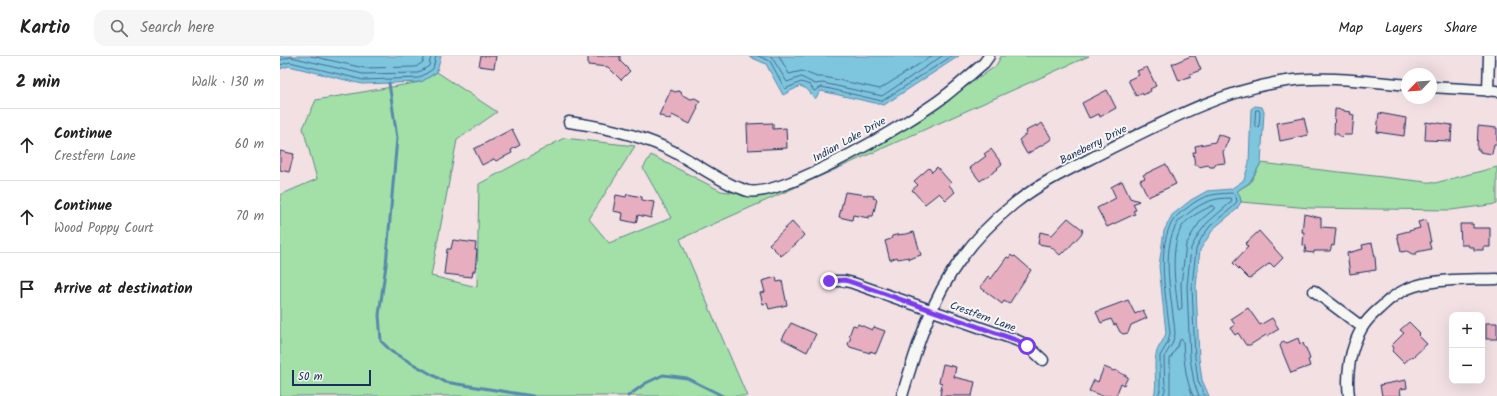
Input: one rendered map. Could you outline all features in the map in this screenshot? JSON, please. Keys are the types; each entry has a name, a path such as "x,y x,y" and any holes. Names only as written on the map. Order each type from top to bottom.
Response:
{"street":[{"name":"Indian Lake Drive","path":"569,122 610,130 654,143 677,154 722,180 747,191 762,191 824,168 844,158 910,119 944,96 984,63 989,56"},
{"path":"1437,87 1492,91 1489,56"},
{"name":"Baneberry Drive","path":"902,396 931,310 938,295 961,259 982,234 1015,203 1040,186 1186,111 1241,90 1299,79 1329,78 1401,84"},
{"path":"1349,396 1348,378 1351,356 1357,337 1362,327 1390,298 1405,289 1442,280 1497,279"},
{"name":"Crestfern Lane","path":"829,281 845,280 1016,340 1031,348 1044,360"},
{"path":"1314,291 1362,327"}],"green space":[{"path":"1001,56 1089,56 680,239 747,396 280,396 280,195 317,179 303,128 316,100 421,82 437,72 497,112 457,140 431,276 477,287 479,184 564,138 635,146 589,219 609,243 671,218 643,168 651,155 721,191 761,196 833,166 893,137 996,66"},
{"path":"1261,163 1435,183 1497,167 1497,204 1451,210 1310,208 1241,202 1237,191 1250,183"}],"water":[{"path":"280,56 441,56 437,72 421,82 362,84 289,66 280,69"},
{"path":"748,56 959,56 884,105 821,91 815,99 807,89 800,86 783,95 766,64"},
{"path":"1255,106 1262,107 1264,112 1261,163 1249,183 1237,191 1241,202 1236,210 1214,228 1200,250 1196,286 1199,358 1202,380 1209,396 1154,396 1156,386 1156,355 1166,333 1159,266 1164,231 1172,215 1191,200 1207,191 1231,189 1244,180 1249,163 1251,109"}],"building":[{"path":"481,56 496,56 494,68 479,66"},
{"path":"588,56 620,56 620,61 630,71 621,80 608,67 588,65"},
{"path":"1191,56 1195,56 1201,70 1190,74 1191,76 1179,81 1172,64"},
{"path":"1147,67 1156,86 1150,89 1151,91 1143,95 1142,93 1136,96 1128,80 1139,75 1137,71"},
{"path":"671,90 681,92 682,95 691,99 695,98 700,101 690,124 672,115 670,120 659,115"},
{"path":"1107,90 1116,108 1100,117 1099,114 1089,118 1082,103"},
{"path":"1335,109 1351,112 1350,114 1354,115 1352,135 1344,135 1341,138 1338,134 1334,134"},
{"path":"1379,113 1406,118 1404,136 1377,132"},
{"path":"1304,118 1308,135 1280,141 1277,123"},
{"path":"1426,122 1452,125 1451,141 1425,140"},
{"path":"773,123 773,129 786,128 787,148 748,150 747,124"},
{"path":"1042,123 1052,139 1027,154 1019,140 1027,133 1026,131 1036,125 1037,127"},
{"path":"1478,126 1497,128 1497,144 1494,144 1492,154 1477,150"},
{"path":"512,129 520,145 511,150 512,153 496,161 494,159 482,165 474,149"},
{"path":"1218,134 1229,138 1223,152 1225,163 1216,164 1214,167 1210,167 1208,165 1199,167 1198,165 1195,165 1193,152 1196,152 1195,146 1215,142"},
{"path":"991,149 1002,164 997,168 998,169 980,181 970,168 986,156 984,154"},
{"path":"280,151 294,154 289,172 280,170"},
{"path":"1166,164 1176,184 1148,197 1140,180 1145,178 1143,175"},
{"path":"937,167 951,183 949,185 955,192 946,200 939,193 925,204 912,190 918,185 914,181 929,168 932,172"},
{"path":"1122,181 1130,198 1139,201 1133,204 1136,210 1133,211 1135,214 1107,227 1097,208 1116,198 1111,187"},
{"path":"845,192 874,196 873,198 877,199 873,216 869,216 869,218 853,215 852,220 839,217"},
{"path":"627,194 642,197 642,200 654,202 651,218 638,215 636,223 622,220 623,213 613,211 616,195 626,197"},
{"path":"1304,214 1321,218 1321,227 1336,228 1334,246 1332,245 1330,251 1314,251 1314,253 1305,252 1306,246 1303,245 1304,232 1302,232"},
{"path":"1068,218 1083,230 1081,231 1083,232 1064,253 1063,252 1060,255 1050,246 1038,244 1040,232 1052,235"},
{"path":"1426,220 1431,249 1417,252 1416,254 1412,254 1407,251 1401,252 1397,234 1420,228 1418,222"},
{"path":"792,222 804,235 796,244 781,256 769,244"},
{"path":"1460,224 1473,224 1473,228 1490,228 1490,247 1483,247 1483,250 1474,250 1474,247 1461,245"},
{"path":"1259,231 1283,258 1274,267 1270,263 1249,279 1233,263 1248,247 1245,244"},
{"path":"914,232 921,255 909,259 909,257 898,259 897,257 890,260 885,241 891,239 892,236"},
{"path":"453,240 476,243 475,250 477,250 475,271 473,271 472,277 444,274 447,249 451,249"},
{"path":"1372,243 1376,270 1350,274 1347,253 1363,249 1362,245"},
{"path":"1011,255 1013,257 1015,256 1031,270 1009,304 1004,301 1002,304 980,287 988,276 991,279 1007,257 1009,258"},
{"path":"776,277 777,282 782,281 787,305 769,309 767,303 763,304 760,293 765,292 762,281"},
{"path":"1128,300 1135,314 1143,310 1147,318 1131,325 1128,333 1123,334 1120,332 1116,324 1114,325 1111,319 1101,323 1096,312"},
{"path":"1248,308 1260,325 1272,318 1279,329 1250,345 1246,345 1238,333 1235,335 1230,328 1235,325 1231,319"},
{"path":"1409,322 1420,333 1418,335 1427,344 1404,363 1392,351 1394,348 1392,345 1404,333 1400,330"},
{"path":"791,323 816,334 807,352 782,339"},
{"path":"1486,323 1497,323 1497,339 1486,339"},
{"path":"858,324 872,330 874,327 885,331 876,353 870,351 870,353 850,347 848,344 853,325 857,326"},
{"path":"1298,338 1300,344 1303,343 1306,348 1310,359 1308,360 1310,366 1291,373 1280,346 1283,341 1287,343"},
{"path":"943,364 956,367 954,377 975,382 972,396 940,396 942,383 939,382"},
{"path":"1104,367 1114,371 1115,370 1128,377 1124,385 1121,383 1116,396 1102,396 1089,391 1094,380 1098,382"},
{"path":"1406,380 1407,388 1400,389 1401,396 1382,396 1380,385"}],"waterway":[{"path":"389,83 397,138 386,265 379,315 381,341 392,352 445,382 533,396"},
{"path":"628,396 646,383 663,375 687,378 723,396"}],"route":[{"path":"829,281 845,280 1016,340 1027,346"}]}
